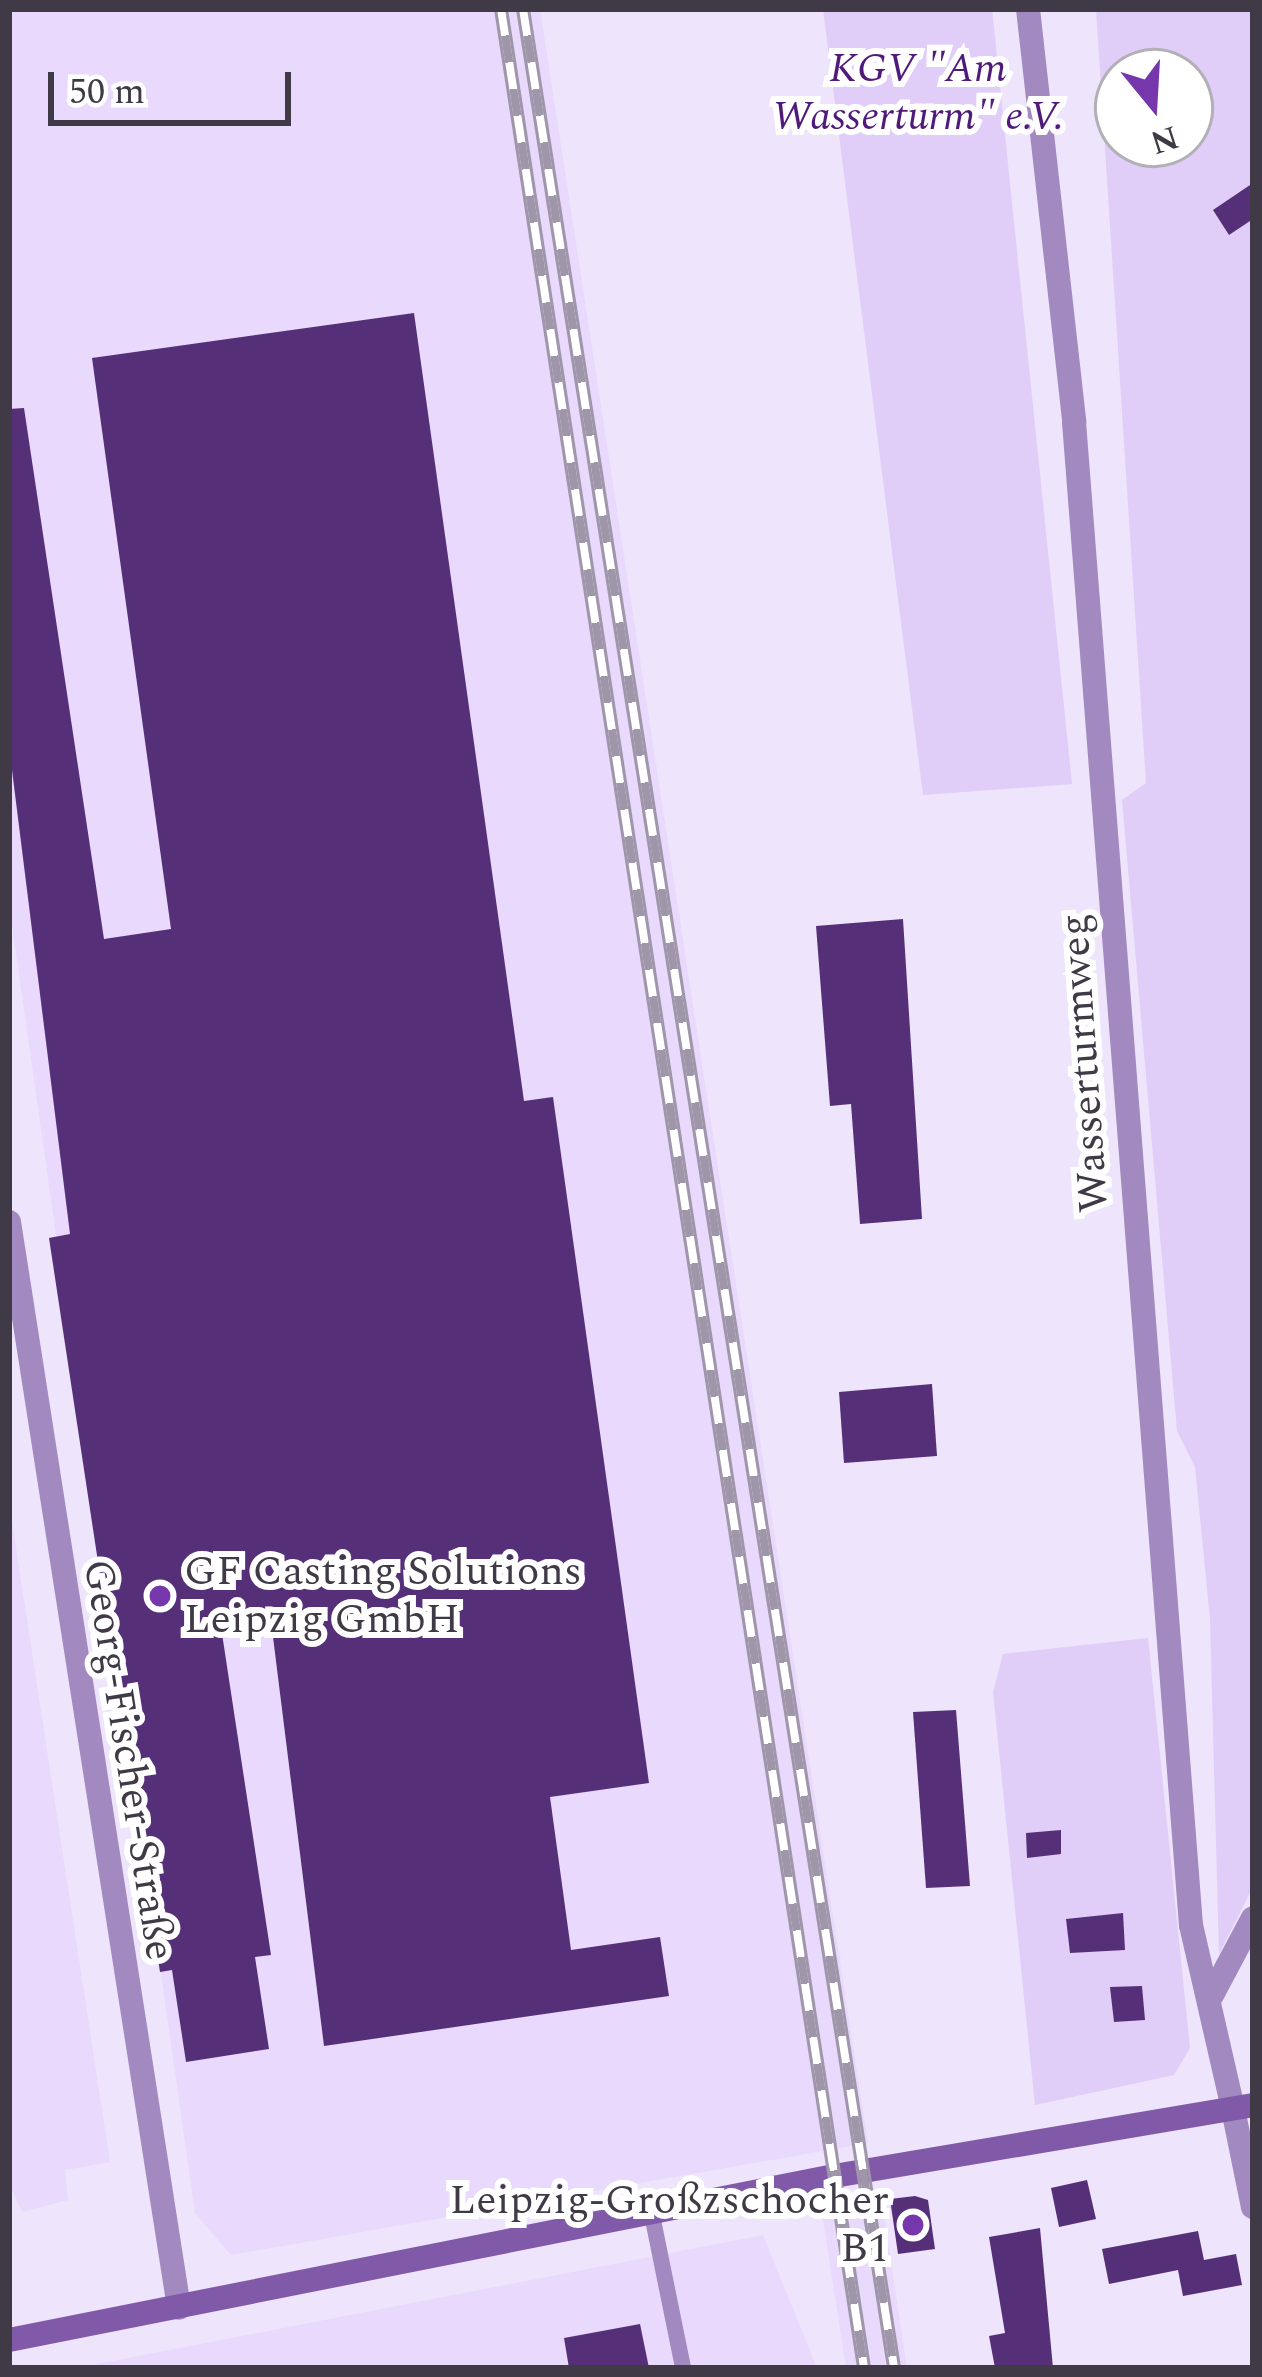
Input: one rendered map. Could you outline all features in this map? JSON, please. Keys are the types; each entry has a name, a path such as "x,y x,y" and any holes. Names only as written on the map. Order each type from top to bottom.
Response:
{"main road":[{"path":"9,2340 1243,2107"}],"street":[{"name":"Wasserturmweg","path":"1028,9 1074,422 1191,1925 1243,2107 1253,2207"},
{"name":"Georg-Fischer-Straße","path":"10,1232 179,2308"},
{"path":"1211,1995 1253,1918"}],"lane":[{"path":"652,2215 682,2368"}],"shaded area":[{"path":"9,9 540,9 868,2143 231,2255 195,2213 9,904"},
{"path":"9,1502 110,2162 65,2170 68,2200 22,2212 9,2183"},
{"path":"882,2203 907,2368 846,2368 822,2213"},
{"path":"763,2235 817,2368 77,2368"}],"green space":[{"name":"KGV \"Am Wasserturm\" e.V.","path":"823,9 992,9 1072,784 923,795"},
{"path":"1096,9 1253,9 1253,1887 1219,1954 1210,1619 1195,1467 1177,1431 1122,800 1146,783 1106,168 1214,168 1214,48 1099,48"},
{"path":"1148,1638 1190,2048 1174,2075 1035,2105 993,1692 1003,1654"}],"building":[{"path":"1253,183 1253,219 1229,235 1213,210"},
{"path":"414,313 524,1101 553,1097 649,1783 550,1797 571,1950 660,1937 669,1996 324,2046 271,1621 221,1627 271,1955 255,1957 269,2049 186,2062 172,1970 160,1972 49,1238 70,1234 9,746 9,409 24,408 104,939 171,929 92,358"},
{"path":"903,919 922,1219 860,1224 851,1104 830,1106 816,926"},
{"path":"932,1384 937,1456 844,1463 839,1392"},
{"path":"956,1710 970,1886 926,1888 913,1712"},
{"path":"1061,1830 1061,1854 1027,1858 1026,1833"},
{"path":"1123,1913 1125,1950 1070,1953 1066,1919"},
{"path":"1142,1986 1145,2020 1114,2022 1110,1987"},
{"path":"1087,2180 1096,2219 1059,2227 1051,2188"},
{"name":"Leipzig-Großzschocher B1","path":"915,2196 928,2200 935,2249 898,2254 890,2199"},
{"path":"1040,2228 1053,2368 995,2368 989,2336 1005,2333 989,2237"},
{"path":"1198,2231 1204,2260 1236,2254 1242,2285 1183,2296 1178,2270 1109,2284 1102,2249"},
{"path":"640,2324 649,2368 569,2368 564,2338"}],"railway":[{"path":"501,9 864,2368"},
{"path":"523,9 894,2368"}],"place":[{"name":"GF Casting Solutions Leipzig GmbH","path":"160,1596"},
{"name":"Leipzig-Großzschocher B1","path":"913,2225"}]}
